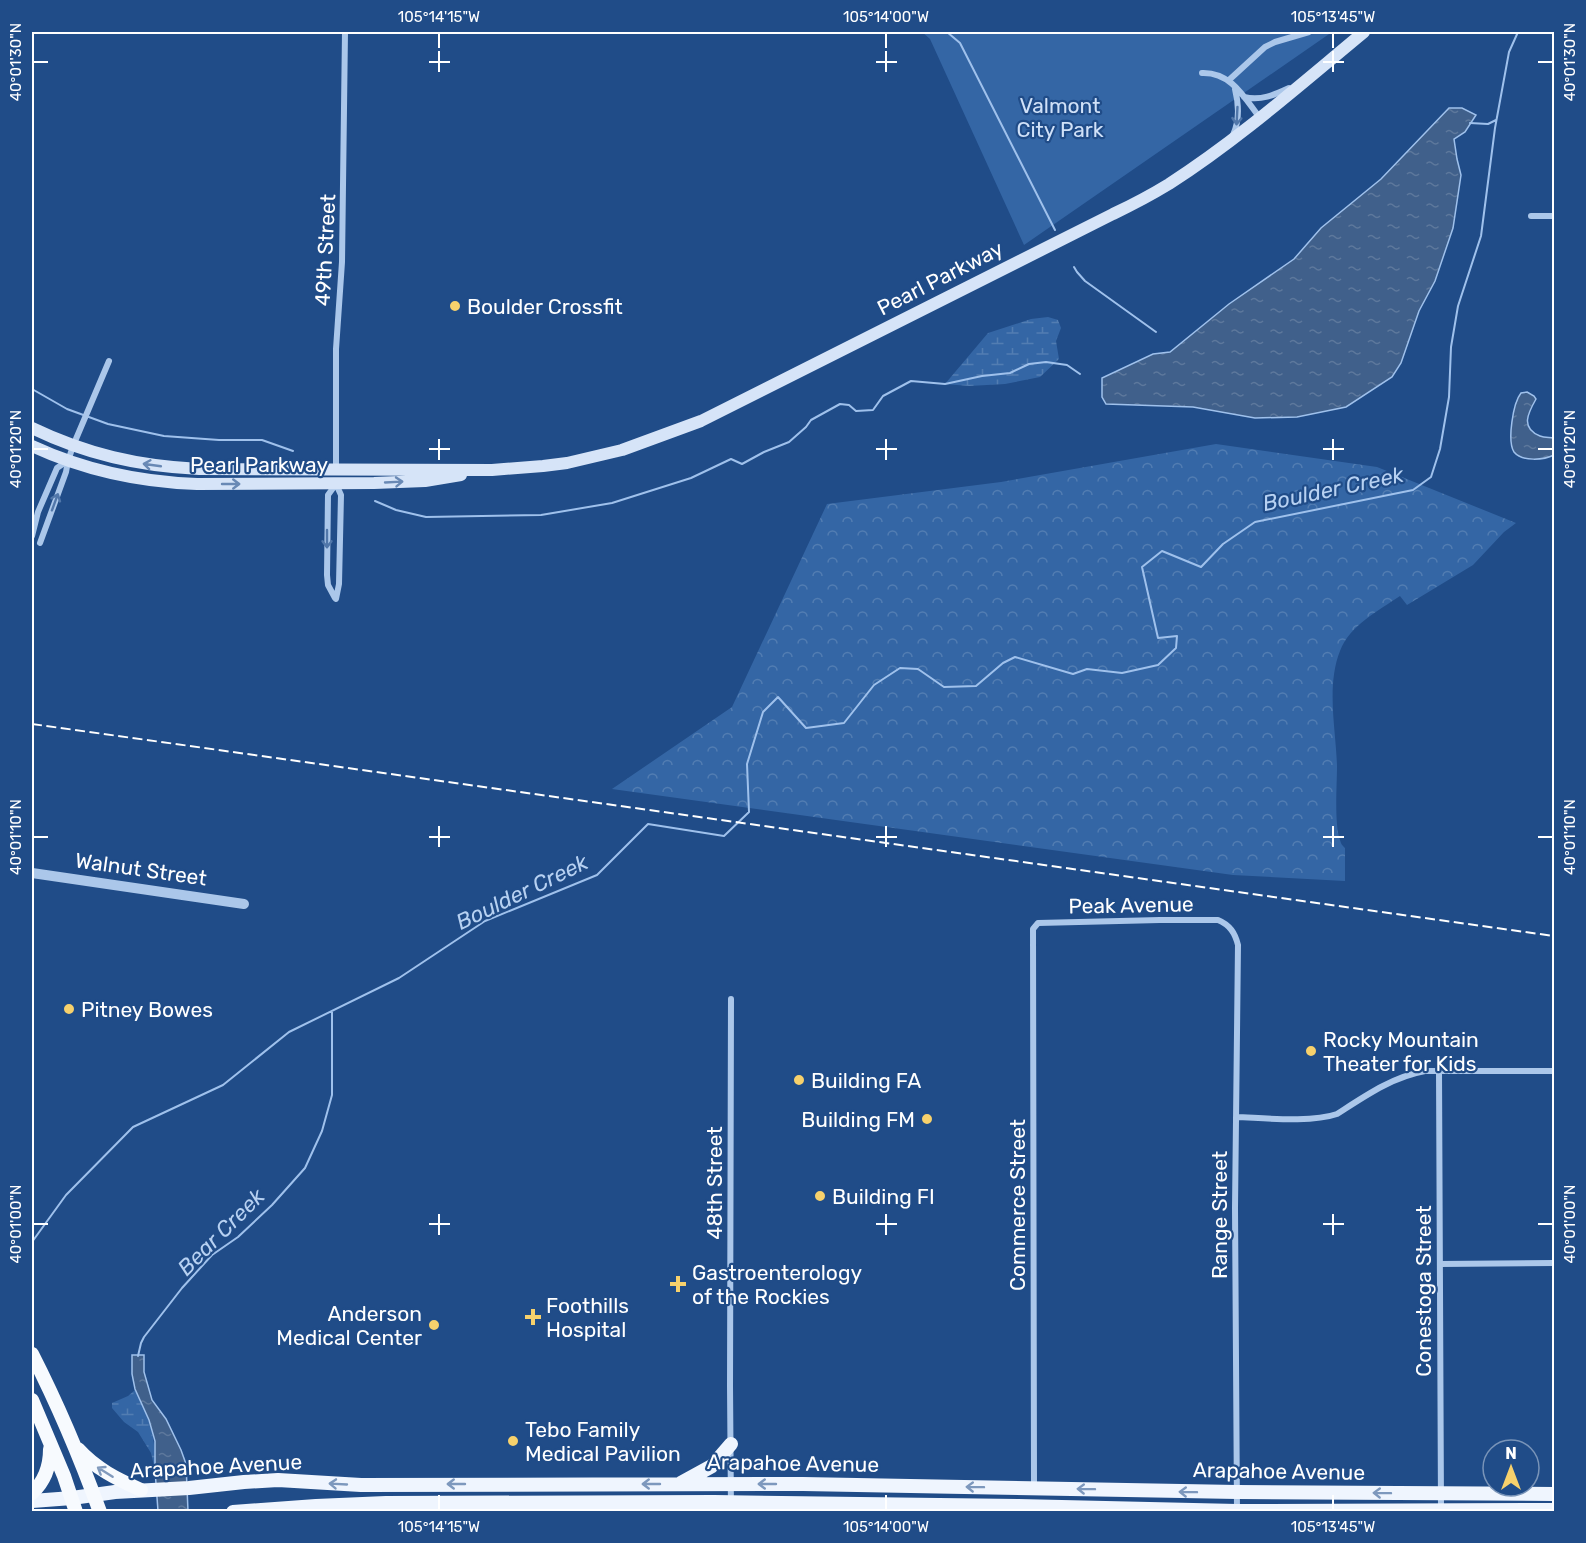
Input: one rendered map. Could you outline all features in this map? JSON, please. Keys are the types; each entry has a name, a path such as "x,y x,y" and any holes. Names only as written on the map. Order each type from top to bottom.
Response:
{"highway":[{"path":"32,1354 74,1445 99,1512"},
{"path":"32,1400 74,1505"},
{"path":"32,1493 46,1475 50,1444"},
{"path":"74,1445 89,1461 106,1473 141,1490"}],"main road":[{"name":"Pearl Parkway","path":"32,446 68,461 113,474 169,483 197,484 425,481 592,458 647,442 701,421 1168,185 1260,118 1364,32"},
{"name":"Pearl Parkway","path":"32,428 73,446 116,459 154,466 492,470"},
{"path":"680,1484 712,1466 731,1444"},
{"name":"Arapahoe Avenue","path":"32,1501 74,1505 93,1495 269,1480 342,1484 731,1484 1237,1492 1554,1494"},
{"name":"Arapahoe Avenue","path":"233,1512 288,1507 1554,1510"}],"street":[{"name":"49th Street","path":"336,483 336,349 343,258 345,32"},
{"path":"1232,83 1260,50 1275,42 1309,32"},
{"path":"1202,73 1216,73 1232,83 1260,118"},
{"path":"1244,97 1266,98 1306,80"},
{"path":"1227,143 1235,132 1238,119 1238,101 1232,83"},
{"path":"1531,216 1554,216"},
{"path":"40,543 73,446 109,361"},
{"path":"32,536 38,512 57,468 68,461"},
{"path":"336,483 341,495 339,584 336,599 328,585 327,553 328,495 336,483"},
{"name":"Walnut Street","path":"32,873 244,904"},
{"name":"Peak Avenue","path":"1038,923 1160,920 1218,920 1225,923"},
{"name":"Commerce Street","path":"1034,1488 1033,929 1038,923"},
{"name":"Range Street","path":"1225,923 1232,930 1238,945 1237,1511"},
{"name":"48th Street","path":"731,999 731,1507"},
{"name":"Conestoga Street","path":"1439,1071 1441,1510"},
{"path":"1236,1117 1308,1119 1330,1116 1394,1080 1414,1073 1554,1071"},
{"path":"1440,1264 1554,1263"},
{"path":"386,1484 386,1507"},
{"path":"1033,1509 1034,1488"}],"green space":[{"name":"Valmont City Park","path":"922,32 1332,32 1024,245 930,39"},
{"path":"1048,317 1058,320 1061,328 1056,341 1059,359 1040,377 1005,384 969,386 945,384 988,333 1031,319"},
{"path":"1216,444 1377,467 1516,523 1504,532 1473,565 1407,605 1400,596 1374,613 1350,634 1340,651 1333,679 1333,708 1337,766 1337,824 1340,841 1345,848 1345,881 1233,875 612,789 732,707 827,504 1001,482"},
{"path":"135,1390 151,1428 155,1470 151,1453 138,1432 124,1422 112,1408 112,1403"}],"water":[{"path":"1449,108 1462,108 1476,115 1465,132 1454,139 1461,175 1453,228 1435,281 1419,311 1401,363 1392,377 1346,407 1297,417 1255,418 1193,407 1106,404 1102,397 1102,378 1153,354 1170,352 1229,304 1294,259 1321,228 1381,179"},
{"path":"1527,392 1536,399 1528,415 1530,429 1540,436 1554,438 1554,455 1550,457 1533,459 1522,457 1514,452 1512,447 1511,431 1516,405 1521,393"},
{"path":"132,1355 144,1355 144,1372 152,1400 166,1419 181,1450 186,1464 188,1511 158,1511 155,1441 149,1420 135,1389"}],"waterway":[{"path":"947,32 960,43 1055,230"},
{"name":"Boulder Creek","path":"32,1242 66,1195 133,1127 223,1085 289,1032 399,978 485,921 597,875 648,824 724,836 749,812 747,764 763,712 778,697 806,728 844,723 874,685 900,668 918,669 944,687 976,686 1003,663 1015,657 1073,674 1087,669 1122,673 1158,665 1176,648 1177,636 1158,638 1142,567 1162,551 1201,567 1223,544 1255,522 1413,490 1431,477 1440,449 1449,397 1451,347 1458,306 1481,236 1495,128 1509,52 1518,32"},
{"path":"1470,123 1488,124 1496,120"},
{"path":"1074,267 1085,281 1156,332"},
{"path":"375,501 396,510 426,517 541,515 612,503 691,478 731,459 742,464 789,442 811,420 840,404 849,405 856,411 873,410 883,396 911,381 945,384 1010,373 1029,364 1046,362 1067,365 1080,374"},
{"path":"32,389 67,409 108,424 164,436 262,440 293,451"},
{"name":"Bear Creek","path":"138,1356 144,1337 182,1288 212,1255 238,1237 272,1205 305,1168 322,1131 332,1095 332,1011"}],"railway":[{"path":"32,724 1554,936"}],"place":[{"name":"Boulder Crossfit","path":"455,306"},
{"name":"Pitney Bowes","path":"69,1009"},
{"name":"Rocky Mountain Theater for Kids","path":"1311,1051"},
{"name":"Building FA","path":"799,1080"},
{"name":"Building FM","path":"927,1119"},
{"name":"Building FI","path":"820,1196"},
{"name":"Gastroenterology of the Rockies","path":"678,1284"},
{"name":"Foothills Hospital","path":"533,1317"},
{"name":"Anderson Medical Center","path":"434,1325"},
{"name":"Tebo Family Medical Pavilion","path":"513,1441"}]}
